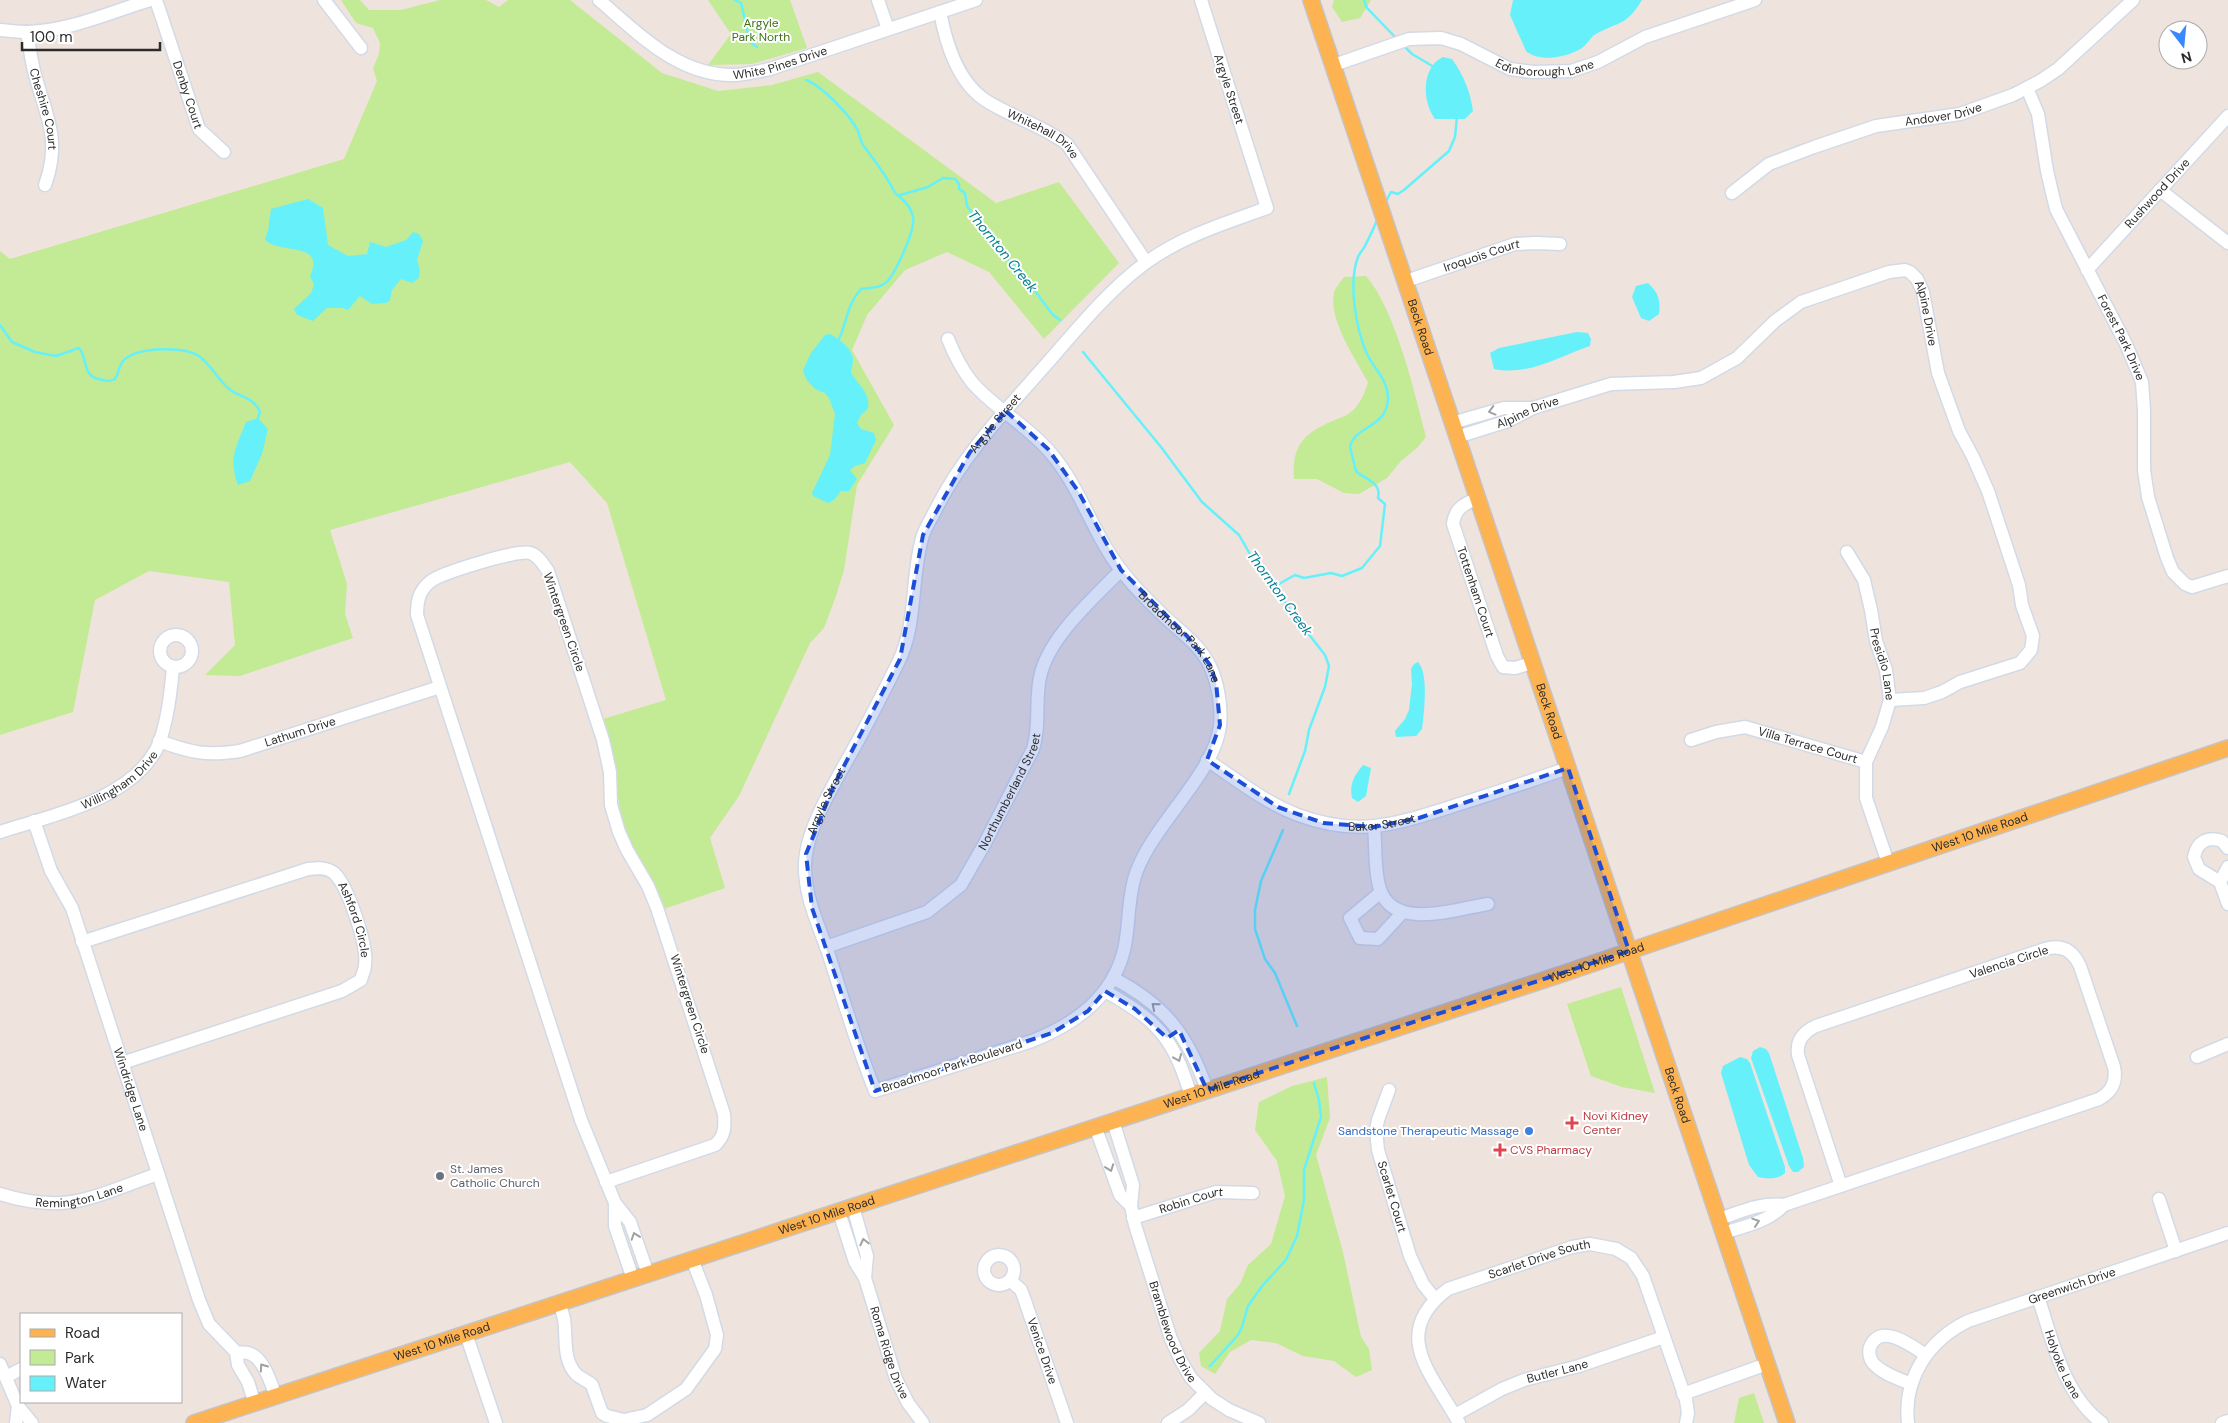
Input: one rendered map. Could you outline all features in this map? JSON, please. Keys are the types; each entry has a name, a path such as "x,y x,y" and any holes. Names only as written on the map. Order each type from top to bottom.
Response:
{"main road":[{"name":"Beck Road","path":"1311,0 1787,1423"},
{"name":"West 10 Mile Road","path":"194,1423 1629,951 2228,748"}],"street":[{"path":"0,30 27,32 78,23 150,0"},
{"name":"Denby Court","path":"156,0 200,129 224,152"},
{"path":"324,0 361,48"},
{"name":"White Pines Drive","path":"599,0 652,45 681,64 704,72 736,75 770,69 976,0"},
{"path":"878,0 888,29"},
{"name":"Argyle Street","path":"826,947 812,908 807,885 805,864 808,844 834,785 900,659 912,609 914,578 924,534 944,492 970,452 1115,288 1146,262 1200,233 1267,208 1201,0"},
{"name":"Edinborough Lane","path":"1334,65 1409,38 1442,38 1461,44 1510,69 1533,72 1571,71 1598,62 1645,37 1755,0"},
{"name":"Andover Drive","path":"1732,193 1768,164 1814,146 1876,126 1960,114 2027,88 2058,69 2133,0"},
{"name":"Whitehall Drive","path":"940,12 943,29 962,75 985,100 1051,132 1068,144 1146,262"},
{"name":"Cheshire Court","path":"27,32 34,70 48,114 54,143 51,169 45,184"},
{"name":"Forest Park Drive","path":"2027,88 2038,114 2047,171 2056,209 2126,344 2142,382 2144,470 2148,497 2173,572 2185,584 2192,587 2228,576"},
{"name":"Rushwood Drive","path":"2087,270 2228,116"},
{"path":"2160,190 2228,243"},
{"name":"Iroquois Court","path":"1406,282 1515,244 1560,244"},
{"name":"Alpine Drive","path":"1457,437 1508,421 1533,408 1618,383 1674,382 1701,378 1737,358 1775,321 1801,302 1889,272 1905,270 1913,275 1923,292 1938,373 1959,431 1988,491 2033,636 2031,650 2020,663 1960,682 1942,692 1924,698 1890,700"},
{"name":"Broadmoor Park Lane","path":"948,339 956,358 973,383 1048,449 1065,470 1120,570 1187,636 1210,665 1216,682 1220,726 1214,747 1160,827 1141,860 1130,897 1124,949 1113,978"},
{"path":"1452,423 1504,408 1533,408"},
{"name":"Tottenham Court","path":"1478,498 1460,505 1454,516 1453,524 1456,534 1503,667 1515,668 1532,663"},
{"name":"Wintergreen Circle","path":"606,1182 715,1145 722,1138 724,1114 657,908 648,886 619,832 611,805 610,772 603,740 548,572 540,560 530,553 519,552 431,580 417,599 417,615 581,1120 606,1182 615,1203 630,1222 648,1274"},
{"name":"Presidio Lane","path":"1846,552 1864,580 1876,642 1886,670 1890,700 1882,728 1866,762 1866,798 1888,863"},
{"name":"Northumberland Street","path":"826,947 927,912 961,885 985,843 1033,749 1038,733 1037,705 1040,674 1048,657 1062,634 1120,570"},
{"name":"Willingham Drive","path":"0,832 109,794 142,770 159,742 173,667"},
{"name":"Lathum Drive","path":"159,742 186,751 211,755 240,751 440,687"},
{"name":"Villa Terrace Court","path":"1691,740 1716,732 1745,727 1866,762"},
{"name":"Baker Street","path":"1207,760 1257,794 1298,815 1323,823 1356,827 1374,827 1419,818 1568,768"},
{"name":"Windridge Lane","path":"34,821 51,871 72,908 158,1174 209,1324 236,1352 238,1365 248,1382 255,1404"},
{"path":"1374,827 1379,887 1392,907 1402,913 1420,915 1488,904"},
{"path":"2228,848 2222,841 2207,839 2200,843 2194,857 2199,869 2220,882 2228,904"},
{"name":"Ashford Circle","path":"82,942 308,869 320,867 333,872 342,883 358,922 364,945 366,964 361,980 342,991 122,1063"},
{"path":"2220,882 2228,867"},
{"path":"1381,892 1350,918 1360,938 1378,940 1402,913"},
{"name":"Broadmoor Park Boulevard","path":"826,947 875,1091 1052,1033 1088,1010 1113,978"},
{"name":"Valencia Circle","path":"1721,1226 1761,1205 1770,1203 1784,1205 1841,1186 2099,1099 2108,1094 2114,1082 2114,1067 2080,966 2074,955 2061,948 2045,949 1816,1026 1805,1032 1799,1041 1798,1055 1841,1186"},
{"path":"1113,978 1141,994 1179,1030 1192,1052 1207,1090"},
{"path":"1104,991 1135,1010 1167,1038 1178,1057 1191,1096"},
{"path":"1167,1038 1179,1030"},
{"path":"2196,1057 2228,1044"},
{"name":"Scarlet Court","path":"1390,1090 1378,1120 1378,1150 1410,1256 1423,1284 1435,1299"},
{"name":"Bramblewood Drive","path":"1113,1121 1133,1185 1132,1212 1144,1259 1180,1361 1191,1378 1205,1393 1229,1410 1260,1423"},
{"name":"Bramblewood Drive","path":"1095,1126 1120,1195 1132,1212"},
{"name":"Remington Lane","path":"0,1194 31,1201 63,1203 93,1196 158,1174"},
{"name":"Robin Court","path":"1132,1212 1216,1192 1252,1193"},
{"path":"2159,1199 2176,1251"},
{"name":"Wintergreen Circle","path":"615,1203 615,1226 633,1279"},
{"name":"Roma Ridge Drive","path":"853,1207 867,1256 865,1278"},
{"name":"Roma Ridge Drive","path":"838,1212 855,1262 865,1278 896,1379 908,1403 923,1423"},
{"name":"Greenwich Drive","path":"1908,1423 1907,1412 1911,1384 1933,1344 1956,1327 2038,1297 2228,1234"},
{"name":"Scarlet Drive South","path":"1457,1419 1421,1358 1418,1340 1420,1324 1425,1312 1435,1299 1448,1289 1548,1254 1590,1244 1616,1249 1631,1258 1643,1276 1683,1394 1688,1413 1686,1423"},
{"path":"559,1303 564,1318 565,1343 572,1370 581,1379 592,1385 602,1412 607,1416 624,1420 647,1415 686,1389 715,1349 717,1335 706,1295 692,1259"},
{"name":"Venice Drive","path":"1010,1281 1020,1290 1024,1298 1068,1423"},
{"name":"Holyoke Lane","path":"2038,1297 2072,1390 2086,1410 2102,1423"},
{"path":"466,1334 496,1423"},
{"path":"1911,1384 1881,1370 1873,1363 1869,1352 1872,1343 1880,1336 1893,1336 1926,1355"},
{"name":"Butler Lane","path":"1457,1419 1502,1389 1524,1380 1579,1366 1664,1337"},
{"name":"Windridge Lane","path":"236,1352 249,1353 258,1360 268,1375 276,1397"},
{"path":"0,1364 18,1406 32,1423"},
{"path":"1683,1394 1767,1364"},
{"path":"6,1377 20,1370"},
{"path":"1168,1423 1188,1410 1205,1393"},
{"path":"16,1423 18,1406"},
{"path":"2222,1423 2228,1421"}],"highlighted area":[{"path":"1006,411 1048,449 1078,491 1121,570 1187,636 1210,665 1216,682 1220,725 1207,760 1278,807 1323,823 1374,827 1419,818 1568,768 1629,951 1207,1090 1179,1030 1167,1038 1135,1009 1105,991 1088,1011 1052,1033 875,1091 812,908 806,854 834,785 900,659 923,535 970,452"}],"green space":[{"path":"341,0 360,0 369,10 401,10 440,0 486,0 499,7 508,0 570,0 662,73 718,91 772,85 818,72 996,203 1059,182 1119,263 1044,339 989,272 947,252 905,270 867,315 852,350 894,425 857,485 844,570 824,628 810,643 739,796 710,838 725,888 664,909 656,888 638,857 623,825 603,719 666,700 607,503 570,462 330,530 347,584 345,614 353,638 240,676 205,675 235,645 229,582 149,571 95,600 73,712 0,735 0,251 10,259 344,159 377,81 373,68 379,54 380,43 373,28 356,23"},
{"name":"Argyle Park North","path":"708,0 790,0 807,48 752,64 708,65 731,34"},
{"path":"1334,0 1371,0 1360,18 1342,22 1332,7"},
{"path":"1366,276 1377,291 1395,330 1410,375 1426,437 1417,448 1401,461 1387,478 1359,494 1344,493 1317,479 1294,479 1294,468 1297,451 1305,438 1320,427 1351,412 1360,402 1368,382 1344,339 1335,315 1333,303 1334,293 1344,277"},
{"path":"1621,987 1655,1093 1622,1087 1591,1076 1567,1004"},
{"path":"1327,1077 1330,1118 1316,1155 1343,1252 1361,1337 1369,1349 1372,1370 1356,1377 1334,1361 1303,1356 1276,1343 1251,1340 1230,1352 1215,1374 1201,1366 1199,1353 1220,1331 1227,1299 1240,1284 1248,1265 1271,1244 1285,1196 1277,1161 1255,1130 1259,1102 1292,1086"},
{"path":"1754,1393 1764,1423 1734,1423 1739,1398"}],"water":[{"path":"1513,0 1642,0 1627,19 1594,35 1582,48 1562,56 1546,58 1532,55 1526,51 1510,15"},
{"path":"1443,57 1452,59 1460,71 1468,90 1473,111 1465,119 1435,119 1428,104 1426,95 1427,77 1436,62"},
{"path":"308,199 323,208 328,245 348,256 367,254 370,242 386,247 406,240 413,232 419,234 423,241 417,260 420,270 419,278 412,283 401,279 392,290 390,300 386,303 372,304 360,296 348,310 327,308 313,321 297,315 294,309 311,293 314,285 310,276 313,265 312,257 298,250 271,244 265,239 271,209"},
{"path":"1648,283 1656,293 1660,305 1659,314 1649,321 1641,318 1632,297 1636,286"},
{"path":"1577,332 1588,333 1591,339 1590,346 1531,368 1519,370 1494,369 1490,353 1499,348"},
{"path":"830,334 842,342 851,352 853,361 851,373 864,390 868,400 867,410 861,415 857,423 861,429 874,433 876,440 865,463 855,466 850,470 857,479 849,491 841,491 834,500 828,503 813,496 812,493 830,455 835,414 829,398 825,393 815,389 806,379 803,370 811,353 825,335"},
{"path":"258,418 268,429 262,454 250,481 238,485 234,467 236,446 246,422"},
{"path":"1418,662 1424,675 1425,684 1422,729 1416,736 1396,737 1395,731 1405,719 1409,710 1412,684 1411,669"},
{"path":"1363,765 1371,768 1366,796 1358,802 1352,798 1351,788 1355,777"},
{"path":"1760,1047 1766,1049 1769,1053 1803,1158 1804,1167 1798,1172 1793,1172 1789,1166 1751,1058 1753,1051"},
{"path":"1740,1057 1747,1059 1750,1063 1785,1167 1785,1173 1776,1178 1758,1177 1749,1165 1721,1073 1723,1066"}],"waterway":[{"name":"Thornton Creek","path":"735,0 741,3 750,42 757,47"},
{"path":"1364,0 1367,8 1397,39"},
{"path":"1404,46 1412,54 1434,67"},
{"path":"806,80 820,88 849,117 858,131 862,143 885,175 895,193 909,206 913,217 908,242 893,273 881,286 861,289 856,295 839,339"},
{"path":"1385,203 1391,192 1398,194 1404,190 1449,151 1455,137 1457,116"},
{"name":"Thornton Creek","path":"900,195 928,187 943,178 955,179 959,184 959,189 965,193 967,206 993,241 1030,284 1052,314 1060,320"},
{"path":"1271,584 1279,584 1295,575 1304,578 1331,573 1342,576 1362,568 1380,546 1385,504 1378,498 1378,488 1356,471 1350,447 1357,435 1382,416 1388,399 1384,381 1370,360 1363,344 1357,319 1354,293 1355,268 1358,257 1377,220"},
{"path":"0,325 12,342 35,352 56,356 79,348 90,374 105,381 115,379 123,361 141,352 173,349 192,353 199,356 211,367 228,388 254,403 260,412 258,418"},
{"name":"Thornton Creek","path":"1083,352 1161,447 1202,502 1239,535 1258,568 1266,575 1325,655 1329,666 1325,687 1289,794"},
{"name":"Thornton Creek","path":"1283,830 1261,881 1255,910 1255,929 1265,959 1275,973 1297,1026"},
{"name":"Thornton Creek","path":"1210,1366 1238,1335 1248,1306 1263,1285 1286,1260 1297,1236 1304,1200 1304,1170 1321,1117 1314,1083"}],"place":[{"name":"Novi Kidney Center","path":"1572,1123"},
{"name":"Sandstone Therapeutic Massage","path":"1529,1131"},
{"name":"CVS Pharmacy","path":"1500,1150"},
{"name":"St. James Catholic Church","path":"440,1176"}]}
